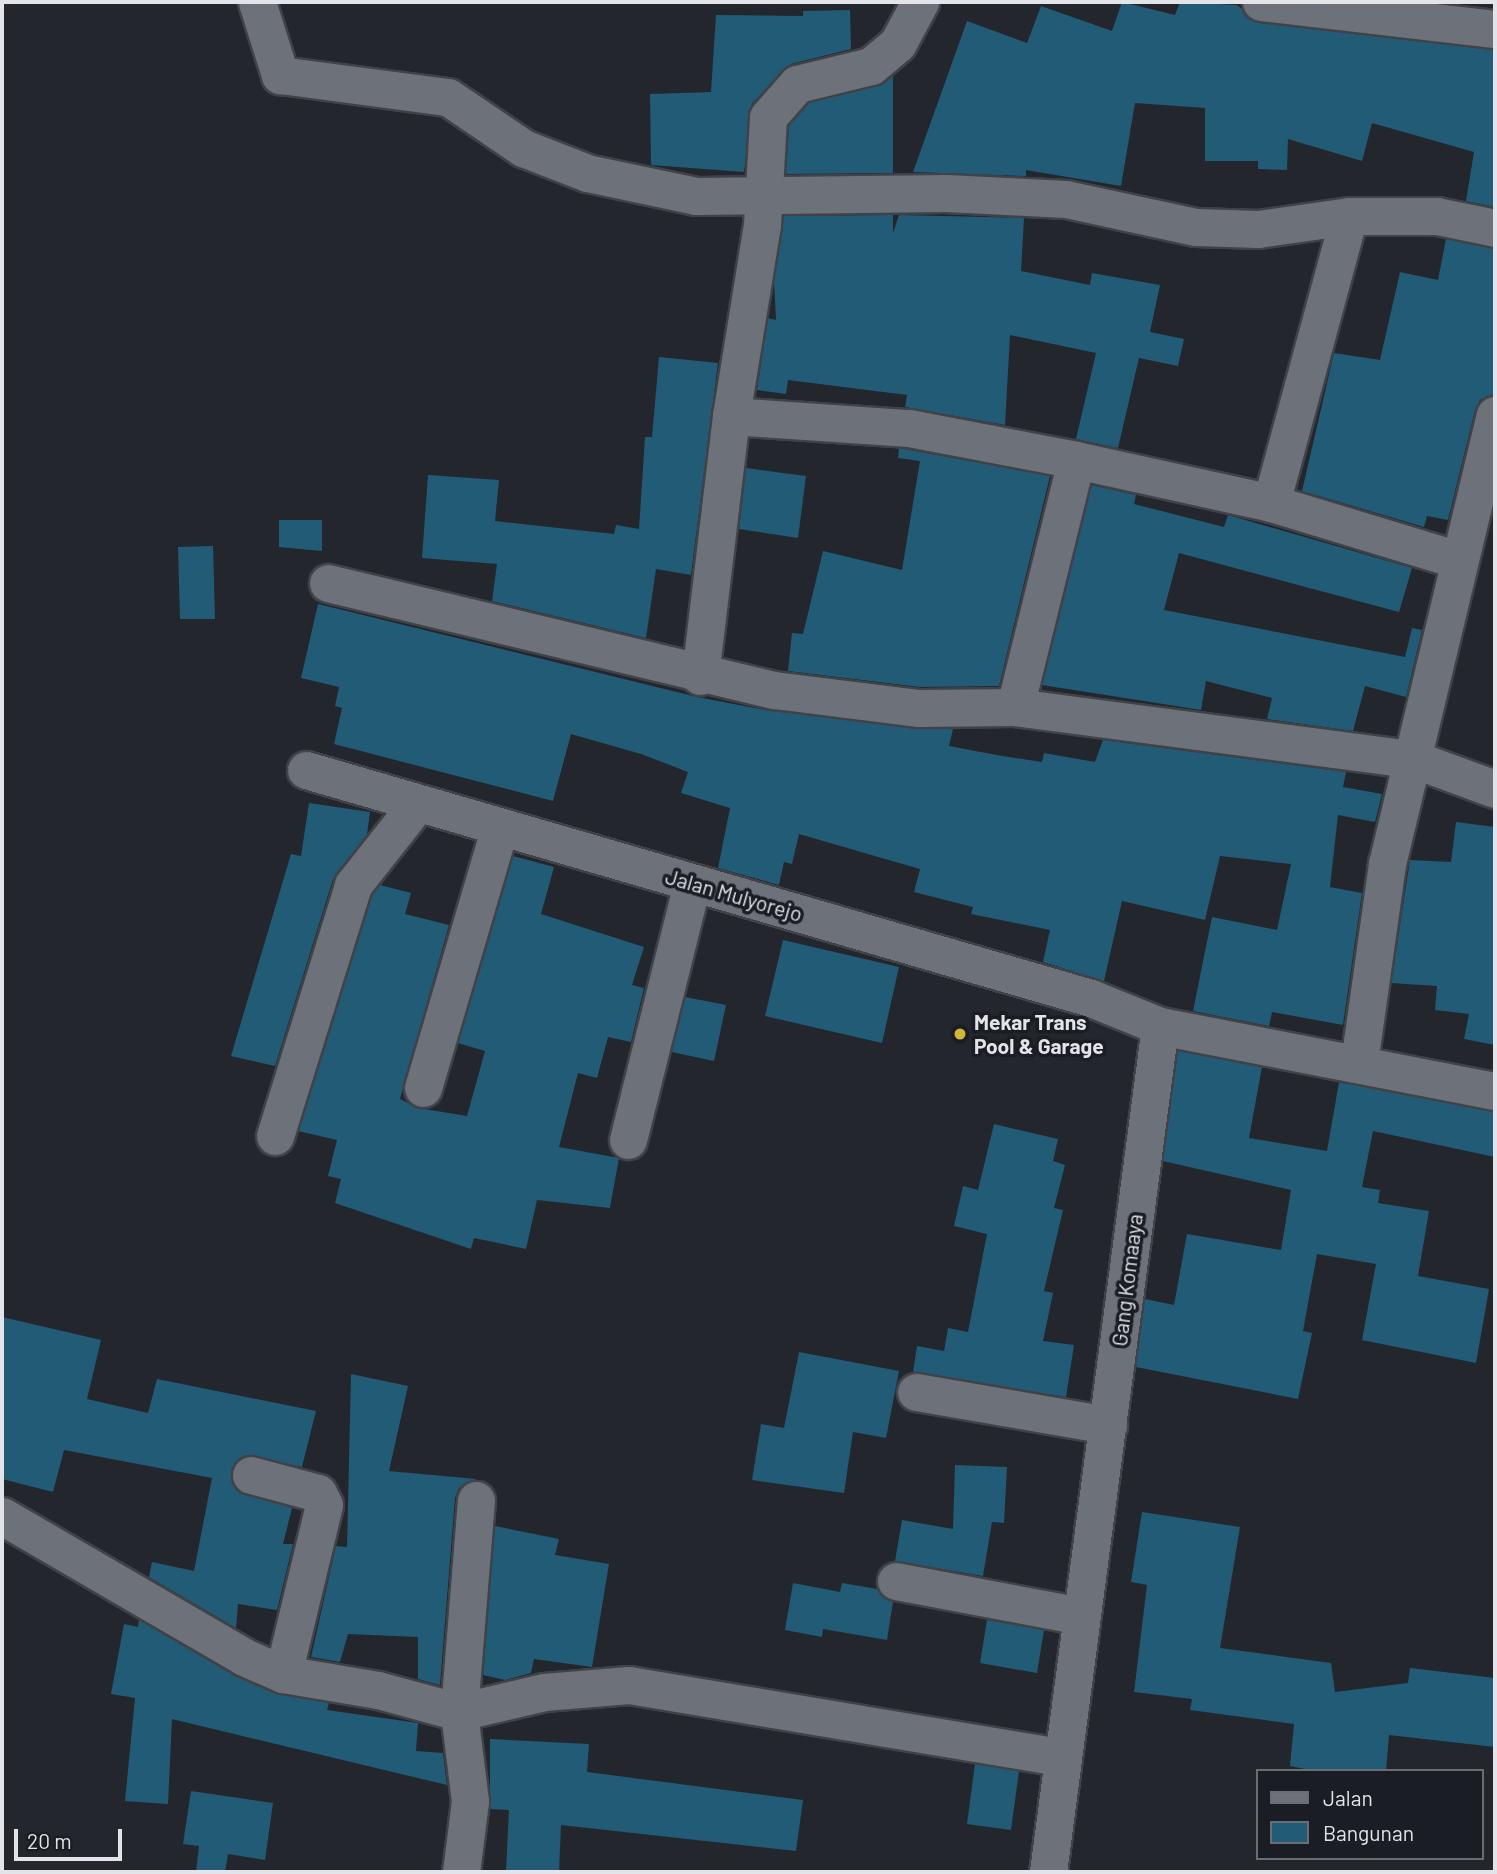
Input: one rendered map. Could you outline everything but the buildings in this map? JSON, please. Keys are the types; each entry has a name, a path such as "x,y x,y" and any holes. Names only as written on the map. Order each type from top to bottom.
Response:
{"street":[{"path":"257,2 280,75 448,97 523,148 587,173 696,196 761,199 946,193 1066,199 1196,227 1258,229 1349,216 1437,216 1495,228"},
{"path":"700,676 730,416 762,225 764,141 776,103 797,83 871,66 898,43 920,2"},
{"path":"1261,2 1495,29"},
{"path":"1271,503 1349,216"},
{"path":"1359,1063 1385,878 1416,760 1495,415"},
{"path":"730,416 909,428 1076,460 1271,503 1460,559"},
{"path":"1015,707 1076,460"},
{"path":"328,583 700,676 919,708 1015,707 1416,760 1495,789"},
{"name":"Jalan Mulyorejo","path":"306,770 1091,998 1160,1026"},
{"path":"275,1136 352,885 417,804"},
{"path":"423,1088 500,827"},
{"path":"628,1140 692,883"},
{"path":"1160,1026 1495,1091"},
{"name":"Gang Komaaya","path":"1048,1872 1061,1757 1160,1026"},
{"path":"916,1392 1108,1425"},
{"path":"251,1475 318,1493 324,1505 283,1674"},
{"path":"461,1872 470,1801 459,1712 476,1500"},
{"path":"2,1516 244,1657 283,1674 378,1690 459,1712 544,1692 629,1685 1061,1757"},
{"path":"896,1581 1081,1616"}],"place":[{"name":"Mekar Trans Pool & Garage","path":"960,1034"}]}
